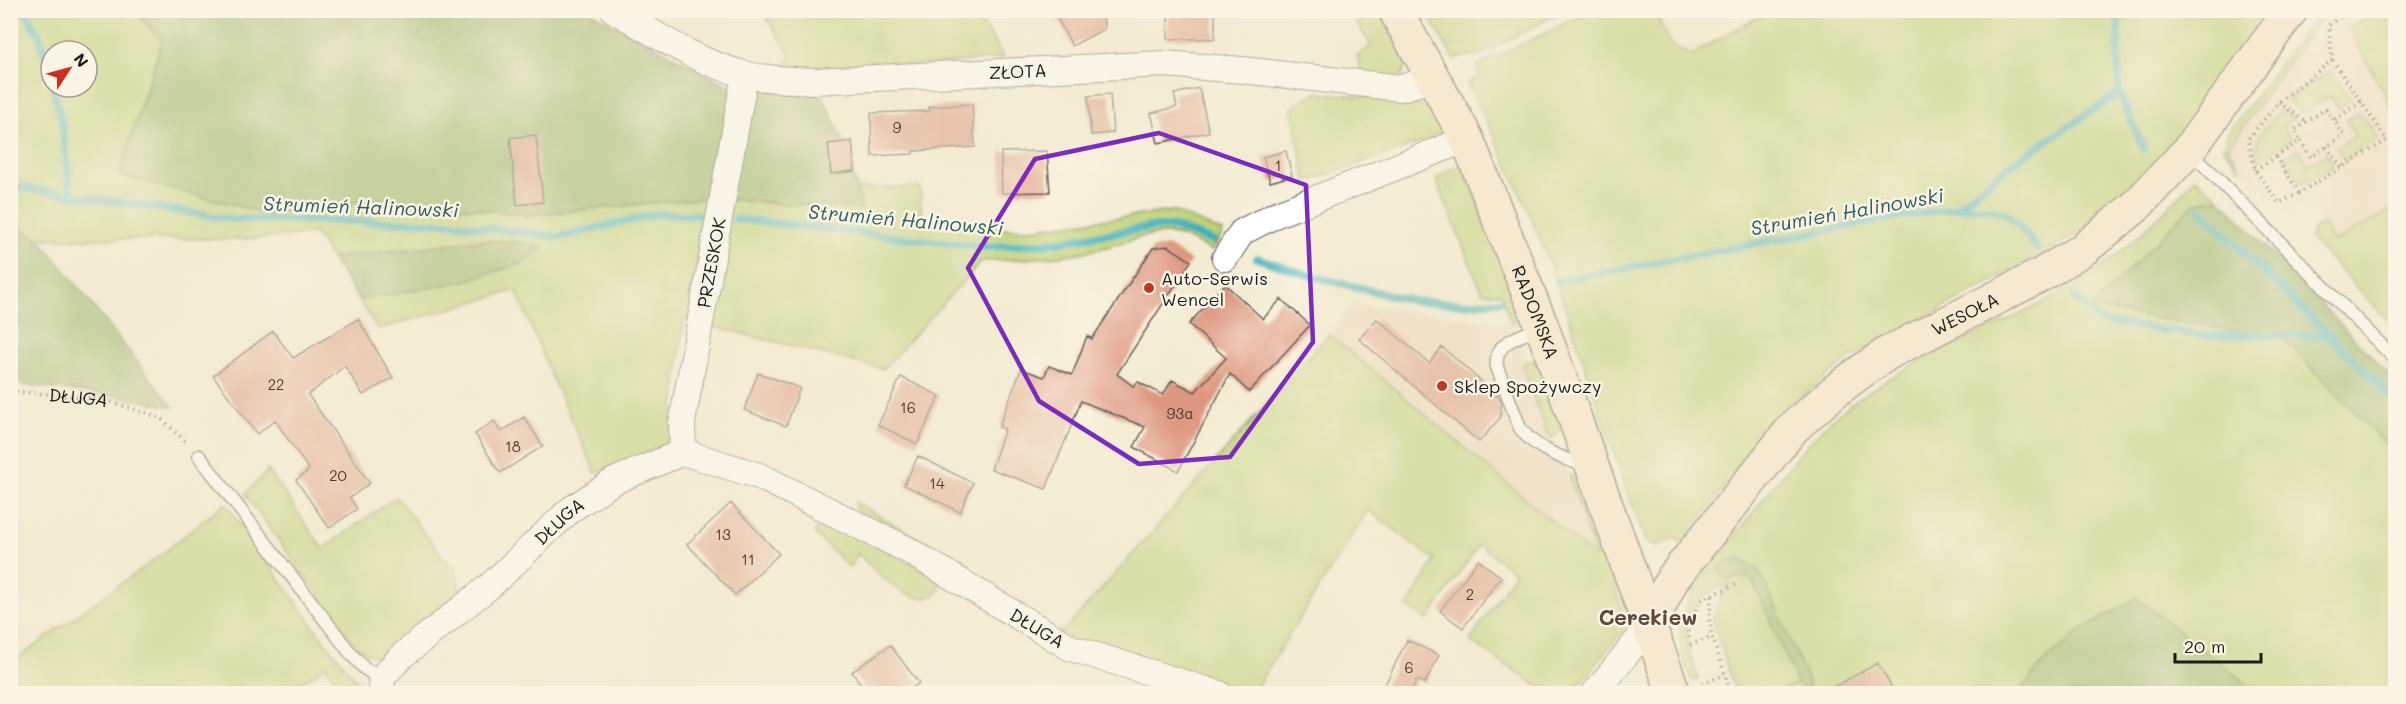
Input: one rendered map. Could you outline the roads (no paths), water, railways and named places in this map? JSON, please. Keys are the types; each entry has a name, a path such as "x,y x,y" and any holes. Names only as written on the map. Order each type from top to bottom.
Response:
{"street":[{"name":"ZŁOTA","path":"614,10 707,62 745,75 814,81 1164,64 1242,70 1401,88 1435,78"},
{"path":"639,10 653,33"},
{"name":"RADOMSKA","path":"1395,10 1467,139 1542,327 1674,693"},
{"name":"WESOŁA","path":"1650,625 1672,578 1793,428 1863,369 1888,353 2041,276 2085,248 2135,207 2188,151 2291,10"},
{"name":"PRZESKOK","path":"683,452 682,423 745,75"},
{"path":"1225,258 1242,232 1277,214 1467,139"},
{"name":"DŁUGA","path":"382,686 402,655 491,585 570,510 614,482 683,452 759,476 906,549 1071,648 1219,693"},
{"path":"1594,693 1650,625"}],"lane":[{"path":"2188,151 2396,360"},
{"path":"1542,327 1498,349 1495,357 1497,367 1520,428 1526,436 1543,448 1591,468"},
{"name":"DŁUGA","path":"199,456 352,655 382,686"}],"waterway":[{"path":"24,10 40,39"},
{"path":"2121,10 2118,31 2119,93 2144,149"},
{"name":"Strumień Halinowski","path":"1558,281 1896,217 1956,208 2007,167 2119,93"},
{"path":"56,99 62,123 71,196"},
{"name":"Strumień Halinowski","path":"10,186 233,219 451,223 559,237 657,214 709,215"},
{"path":"1956,208 1986,208 2004,213 2018,225 2037,248"},
{"name":"Strumień Halinowski","path":"2200,209 2396,401"},
{"name":"Strumień Halinowski","path":"736,219 986,247 1050,243 1152,227 1174,227 1213,241"},
{"name":"Strumień Halinowski","path":"1257,258 1311,276 1414,301 1466,304 1500,301"},
{"path":"2075,297 2100,321 2201,335 2329,336"}],"place":[{"name":"Auto-Serwis Wencel","path":"1149,288"},
{"name":"Sklep Spożywczy","path":"1442,386"}],"district":[{"name":"Cerekiew","path":"1648,616"}]}
